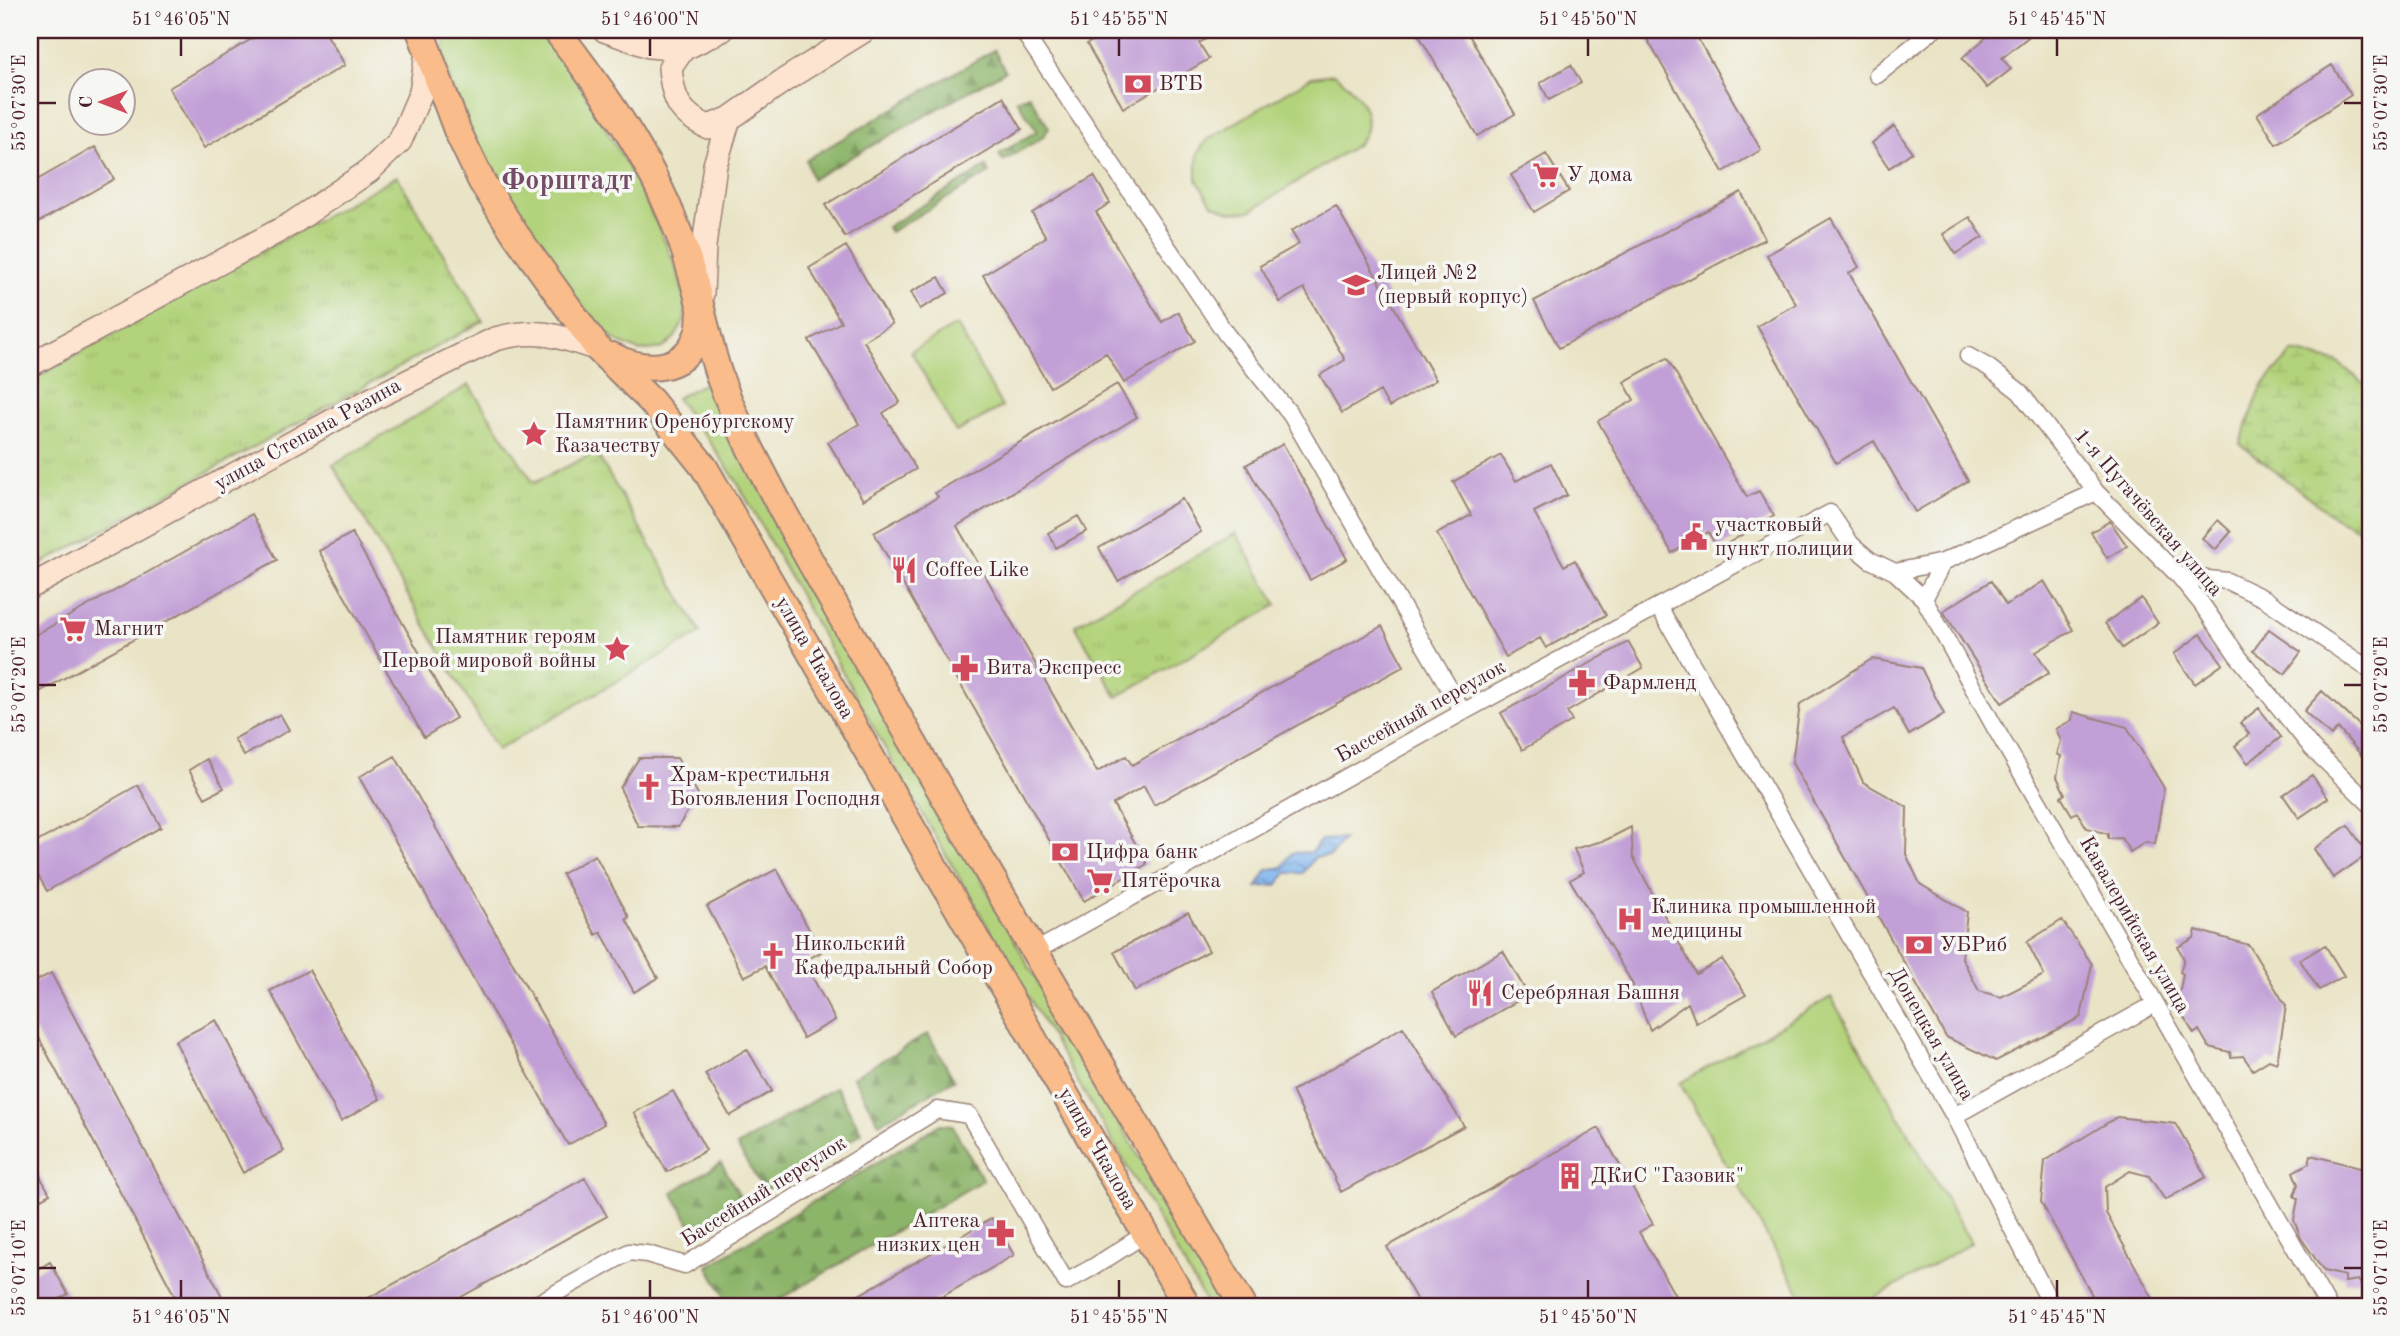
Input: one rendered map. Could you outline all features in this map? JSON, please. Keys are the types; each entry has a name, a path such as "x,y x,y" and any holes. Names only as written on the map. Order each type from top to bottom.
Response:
{"main road":[{"path":"556,30 602,89 646,160 678,229 718,372 747,442 802,547 1034,952 1243,1306"},
{"path":"604,30 620,38 649,46 683,49"},
{"path":"722,30 683,49 670,68 673,95 691,119 708,127 729,120 783,81 865,30"},
{"path":"30,365 290,224 369,172 400,141 421,92 426,38"},
{"name":"улица Чкалова","path":"426,38 457,130 482,182 516,235 598,349 643,393 704,467 1187,1306"},
{"path":"598,349 628,364 647,368 664,366 679,359 691,348 699,333 704,247 715,165 729,120"},
{"name":"улица Степана Разина","path":"30,587 372,399 495,339 548,332 598,349"}],"street":[{"path":"1022,30 1226,334 1291,415 1463,712"},
{"path":"1877,75 1933,30"},
{"name":"1-я Пугачёвская улица","path":"1968,356 1988,367 2020,392 2096,492 2179,576 2237,655 2312,748 2370,804"},
{"path":"1895,572 1943,562 2096,492"},
{"name":"Бассейный переулок","path":"1034,952 1463,712 1830,513"},
{"name":"Кавалерийская улица","path":"1830,513 1851,544 1871,560 1895,572 1924,598 1994,726 2328,1306"},
{"path":"1924,598 1943,562"},
{"path":"2179,576 2227,581 2265,599 2370,670"},
{"name":"Донецкая улица","path":"1659,607 1954,1116 2052,1306"},
{"path":"1954,1116 2155,1004"},
{"name":"Бассейный переулок","path":"533,1306 629,1252 685,1265 937,1110 969,1115 1066,1282 1145,1234"}],"green space":[{"path":"445,30 540,30 576,79 629,168 676,268 686,302 684,321 675,337 663,348 639,351 618,342 599,327 567,287 507,199 466,127 443,58"},
{"path":"994,50 1005,71 812,179 806,160"},
{"path":"1334,74 1353,90 1366,112 1366,129 1358,144 1250,211 1230,212 1212,204 1197,180 1197,154 1207,140 1312,77"},
{"path":"1029,95 1049,128 1043,137 1003,161 999,154 1037,131 1017,100"},
{"path":"986,167 989,173 890,232 887,227"},
{"path":"397,176 483,321 30,570 30,381"},
{"path":"957,325 1002,407 956,432 911,351"},
{"path":"2293,352 2337,362 2370,388 2370,535 2334,517 2240,444 2262,386"},
{"path":"709,381 1027,963 1226,1306 1208,1306 902,779 737,482 676,398"},
{"path":"469,385 534,483 596,452 701,633 497,750 333,465"},
{"path":"1236,533 1277,605 1117,697 1075,625"},
{"path":"1831,997 1971,1243 1861,1306 1807,1306 1680,1083"},
{"path":"928,1034 954,1080 879,1123 853,1077"},
{"path":"836,1087 862,1133 764,1191 737,1146"},
{"path":"940,1124 952,1125 983,1180 768,1306 730,1306 708,1266"},
{"path":"721,1163 744,1203 695,1232 672,1192"}],"water":[{"path":"1344,839 1330,856 1315,857 1303,873 1287,873 1277,885 1257,887 1267,870 1283,867 1292,853 1311,852 1321,840"}],"building":[{"path":"251,30 324,30 345,65 204,148 169,88 255,37"},
{"name":"ВТБ","path":"1112,30 1222,30 1199,43 1209,59 1123,108 1087,44"},
{"path":"1416,30 1466,30 1515,114 1477,136"},
{"path":"1642,30 1693,30 1761,150 1723,172"},
{"path":"1995,30 2037,30 2002,58 2011,69 1987,88 1962,58"},
{"path":"1571,65 1581,83 1549,100 1540,83"},
{"path":"2332,65 2351,95 2276,144 2257,114"},
{"path":"1003,97 1022,129 845,237 825,205"},
{"path":"1894,126 1912,152 1889,168 1872,143"},
{"path":"95,147 114,179 30,227 30,184"},
{"path":"1546,154 1569,191 1534,212 1511,175"},
{"path":"1094,176 1110,203 1096,212 1162,322 1178,312 1195,341 1124,383 1106,353 1050,387 983,275 1046,237 1032,213"},
{"path":"1741,192 1765,239 1559,348 1534,301"},
{"path":"1336,206 1436,380 1389,407 1380,391 1342,413 1320,375 1345,360 1304,288 1280,302 1260,266 1299,244 1291,231"},
{"path":"1970,217 1983,237 1956,254 1943,234"},
{"path":"1831,218 1859,267 1849,273 1968,481 1915,512 1874,441 1836,463 1757,326 1796,304 1767,255"},
{"path":"846,246 892,324 864,341 900,402 883,413 916,469 863,500 828,442 859,424 809,340 841,322 809,268"},
{"path":"939,277 948,293 920,309 911,292"},
{"path":"1667,358 1747,497 1759,491 1774,516 1718,549 1708,532 1672,553 1598,421 1634,400 1624,382"},
{"path":"1117,384 1137,417 957,526 1097,772 1126,756 1132,765 1382,626 1404,666 1154,805 1144,786 1113,804 1147,864 1084,901 874,533 938,497 935,493"},
{"path":"1283,444 1347,559 1310,580 1246,465"},
{"path":"1501,455 1516,481 1551,463 1567,495 1534,512 1564,566 1575,560 1606,615 1546,648 1540,638 1506,657 1437,534 1471,515 1453,482"},
{"path":"1182,499 1201,532 1118,581 1099,548"},
{"path":"252,514 277,560 30,697 30,638"},
{"path":"1078,516 1087,531 1056,548 1048,533"},
{"path":"2218,520 2231,532 2215,550 2202,538"},
{"path":"2110,521 2127,546 2107,558 2091,532"},
{"path":"352,533 456,718 424,737 319,551"},
{"path":"1991,581 2006,605 2044,581 2073,630 2036,652 2049,673 2002,703 1943,611"},
{"path":"2141,598 2158,623 2122,648 2105,623"},
{"path":"2269,629 2301,652 2285,674 2253,651"},
{"path":"2201,634 2223,664 2195,684 2174,654"},
{"path":"1628,642 1643,668 1567,712 1572,721 1522,750 1501,713"},
{"path":"1872,659 1921,668 1944,714 1909,735 1894,708 1843,737 1863,782 1907,807 1906,854 1920,884 1967,912 1962,958 1979,991 2001,997 2044,975 2027,942 2062,920 2092,964 2081,1017 1996,1061 1946,1037 1792,763 1800,704"},
{"path":"2322,691 2370,735 2370,765 2338,728 2331,736 2304,711"},
{"path":"2259,708 2281,737 2248,763 2235,746 2249,734 2240,723"},
{"path":"2073,712 2127,727 2164,788 2155,844 2146,842 2130,852 2121,838 2108,839 2108,834 2087,828 2077,812 2072,815 2061,797 2065,794 2057,777 2061,756 2057,754 2061,741 2056,729 2072,720"},
{"path":"280,714 289,730 244,756 234,739"},
{"path":"395,756 604,1124 568,1145 359,777"},
{"path":"639,758 677,758 698,794 678,827 638,826 620,788"},
{"path":"207,759 224,788 205,798 189,770"},
{"path":"2312,775 2328,798 2299,818 2283,795"},
{"path":"138,785 161,827 47,891 30,861 30,846"},
{"path":"2348,825 2368,854 2333,878 2314,849"},
{"name":"Клиника промышленной медицины","path":"1631,827 1633,857 1696,974 1722,959 1746,995 1696,1023 1688,1003 1650,1030 1631,981 1570,880 1584,872 1574,849 1606,840"},
{"path":"595,855 658,978 634,992 601,932 596,935 562,874"},
{"name":"Никольский Кафедральный Собор","path":"777,869 821,952 804,961 835,1020 803,1038 765,966 744,977 707,906"},
{"path":"1188,912 1209,951 1135,991 1114,952"},
{"path":"2196,930 2249,945 2286,1006 2277,1063 2269,1060 2253,1070 2243,1056 2231,1057 2230,1052 2209,1047 2199,1030 2194,1034 2183,1016 2188,1012 2179,995 2183,974 2180,972 2184,959 2178,947 2194,938"},
{"path":"2325,945 2344,976 2319,990 2300,960"},
{"name":"Серебряная Башня","path":"1503,951 1528,995 1456,1036 1432,992"},
{"path":"309,970 380,1099 341,1121 270,991"},
{"path":"51,973 224,1300 212,1306 180,1306 30,1021 30,984"},
{"path":"216,1020 284,1151 243,1173 175,1041"},
{"path":"1403,1027 1464,1126 1341,1192 1292,1091"},
{"path":"747,1049 772,1091 730,1116 705,1074"},
{"path":"673,1091 706,1150 667,1172 634,1113"},
{"path":"2117,1117 2176,1124 2206,1177 2165,1200 2149,1176 2130,1171 2105,1187 2106,1213 2157,1306 2098,1306 2041,1202 2045,1161"},
{"name":"ДКиC \"Газовик\"","path":"1599,1128 1653,1224 1639,1232 1681,1306 1420,1306 1387,1247"},
{"path":"2311,1155 2364,1169 2370,1180 2370,1298 2358,1280 2345,1282 2345,1276 2324,1271 2301,1238 2294,1220 2298,1199 2294,1196 2298,1184 2293,1172 2309,1163"},
{"path":"30,1158 50,1194 30,1205"},
{"path":"585,1178 607,1216 445,1306 354,1306"},
{"path":"992,1218 1014,1255 926,1306 840,1306"},
{"path":"50,1262 68,1294 47,1306 30,1306 30,1274"}],"place":[{"name":"ВТБ","path":"1138,84"},
{"name":"У дома","path":"1546,175"},
{"name":"Лицей №2 (первый корпус)","path":"1356,285"},
{"name":"Памятник Оренбургскому Казачеству","path":"534,434"},
{"name":"участковый пункт полиции","path":"1694,537"},
{"name":"Coffee Like","path":"904,570"},
{"name":"Магнит","path":"73,629"},
{"name":"Памятник героям Первой мировой войны","path":"617,649"},
{"name":"Вита Экспресс","path":"965,668"},
{"name":"Фармленд","path":"1582,683"},
{"name":"Храм-крестильня Богоявления Господня","path":"649,787"},
{"name":"Цифра банк","path":"1065,852"},
{"name":"Пятёрочка","path":"1100,881"},
{"name":"Клиника промышленной медицины","path":"1630,919"},
{"name":"УБРиб","path":"1919,945"},
{"name":"Никольский Кафедральный Собор","path":"773,956"},
{"name":"Серебряная Башня","path":"1480,993"},
{"name":"ДКиC \"Газовик\"","path":"1570,1176"},
{"name":"Аптека низких цен","path":"1001,1233"}],"district":[{"name":"Форштадт","path":"567,182"}]}
